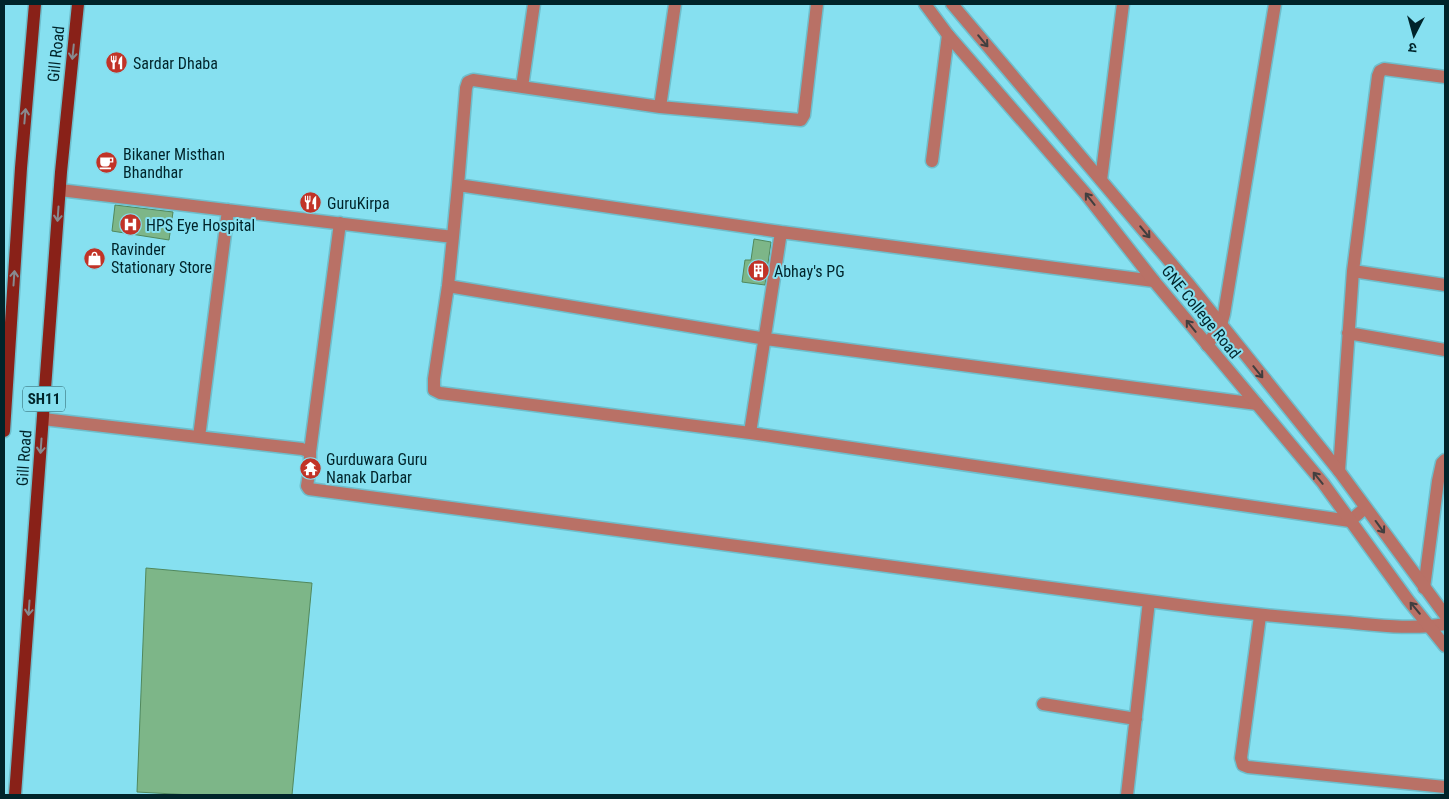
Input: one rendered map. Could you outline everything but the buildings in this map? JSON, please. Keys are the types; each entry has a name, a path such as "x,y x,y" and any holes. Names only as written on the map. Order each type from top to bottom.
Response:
{"main road":[{"name":"Gill Road","path":"4,431 21,168 35,4"},
{"name":"Gill Road","path":"15,795 60,190 78,4"}],"street":[{"path":"522,87 534,4"},
{"path":"660,106 675,4"},
{"path":"817,4 804,115 801,120 660,106 472,80 468,82 448,286 434,390 440,393 750,433 1350,520 1365,508"},
{"name":"GNE College Road","path":"924,4 948,35 1085,193 1154,281 1322,483 1408,600 1445,646"},
{"name":"GNE College Road","path":"952,4 1101,180 1339,471 1445,615"},
{"path":"1101,180 1123,4"},
{"path":"1207,345 1221,325 1227,297 1275,4"},
{"path":"932,161 948,35"},
{"path":"1339,471 1352,271 1378,76 1380,71 1384,69 1445,77"},
{"path":"458,185 781,232 1154,281"},
{"path":"60,190 453,237"},
{"path":"199,437 228,210"},
{"path":"340,223 310,452 307,486 309,489 1260,616 1402,627 1430,627 1445,624"},
{"path":"750,433 781,232"},
{"path":"1352,271 1445,285"},
{"path":"448,286 766,339 1257,404"},
{"path":"1348,333 1445,350"},
{"path":"43,419 302,449 310,452"},
{"path":"1424,588 1438,481 1442,463 1445,460"},
{"path":"1127,795 1149,601"},
{"path":"1260,616 1241,758 1242,765 1445,787"},
{"path":"1043,704 1136,719"}],"place":[{"name":"Sardar Dhaba","path":"117,63"},
{"name":"Bikaner Misthan Bhandhar","path":"107,163"},
{"name":"GuruKirpa","path":"311,203"},
{"name":"HPS Eye Hospital","path":"130,225"},
{"name":"Ravinder Stationary Store","path":"95,258"},
{"name":"Abhay's PG","path":"758,271"},
{"name":"Gurduwara Guru Nanak Darbar","path":"310,468"}]}
